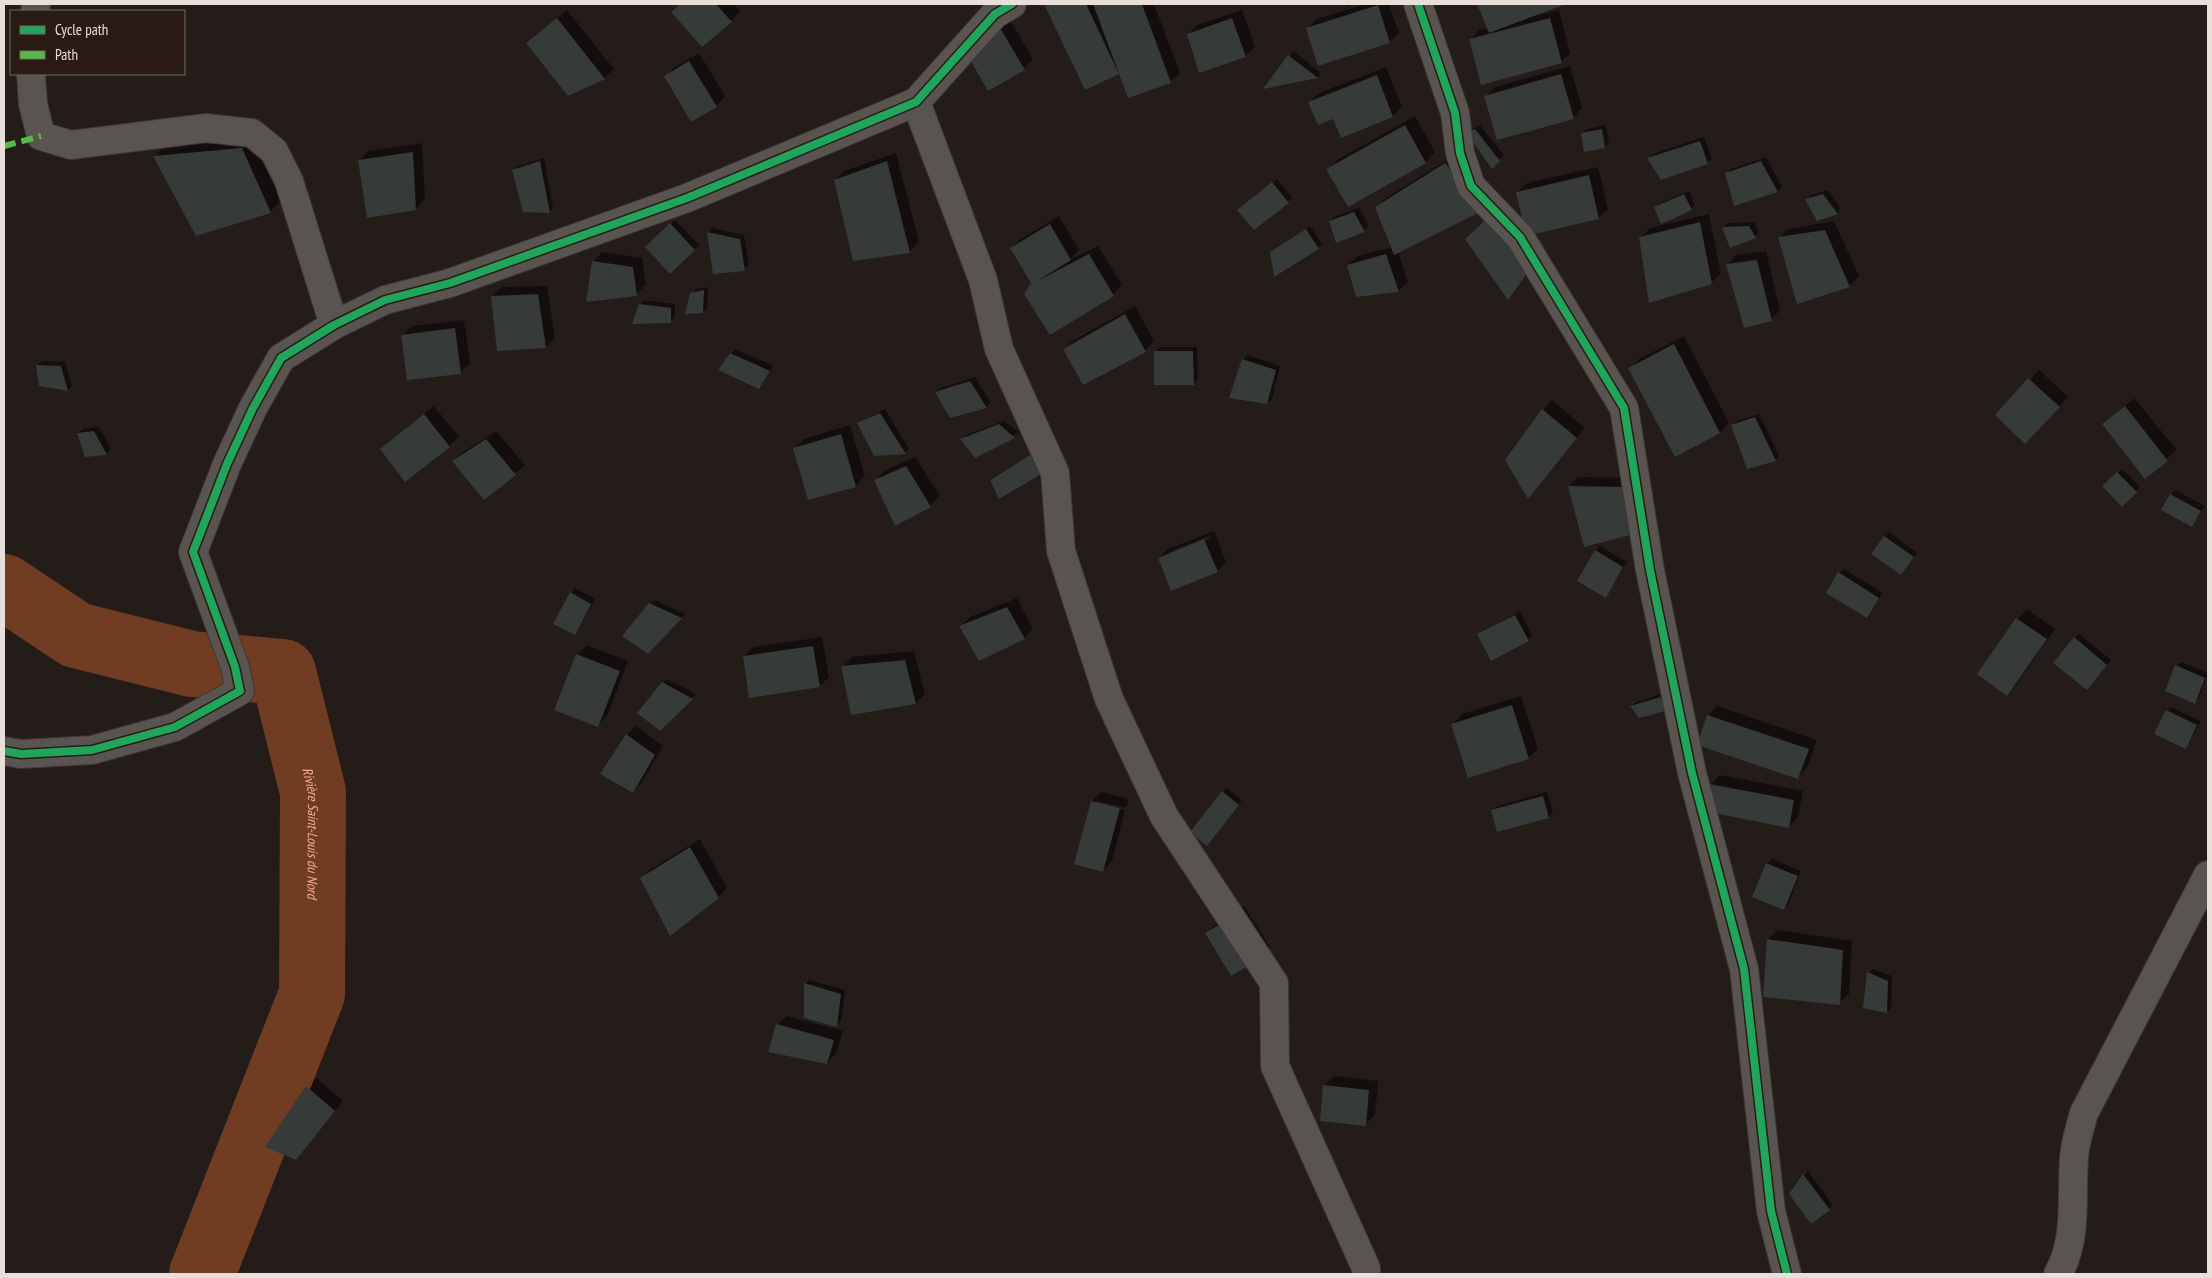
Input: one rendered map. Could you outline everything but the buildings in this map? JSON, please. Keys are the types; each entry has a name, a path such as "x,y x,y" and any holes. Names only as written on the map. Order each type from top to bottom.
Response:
{"street":[{"path":"4,752 21,754 92,750 174,727 240,691 235,667 193,552 227,464 253,408 281,358 334,325 385,300 450,283 687,198 916,102 995,14 1012,4"},
{"path":"1418,4 1455,113 1460,153 1471,186 1520,238 1624,408 1650,570 1692,773 1744,969 1771,1211 1787,1274"},
{"path":"31,75 33,104 41,136 71,145 206,128 252,133 274,151 289,181 334,325"},
{"path":"916,102 983,280 999,349 1055,473 1061,551 1109,699 1164,816 1274,983 1275,1066 1366,1268 1366,1274"},
{"path":"2068,1270 2072,1230 2074,1155 2084,1113 2208,875"}],"waterway":[{"name":"Rivière Saint-Louis du Nord","path":"4,587 76,635 192,664 283,672 313,792 312,994 202,1274"}],"marked path":[{"path":"4,146 41,136"}],"cycle path":[{"path":"4,751 21,754 92,750 175,727 240,691 235,667 193,552 227,464 253,408 281,358 334,325 385,300 450,283 687,198 916,102 995,14 1012,4"},
{"path":"1418,4 1455,113 1460,153 1471,186 1520,237 1624,408 1650,570 1692,773 1744,969 1771,1211 1787,1274"}]}
